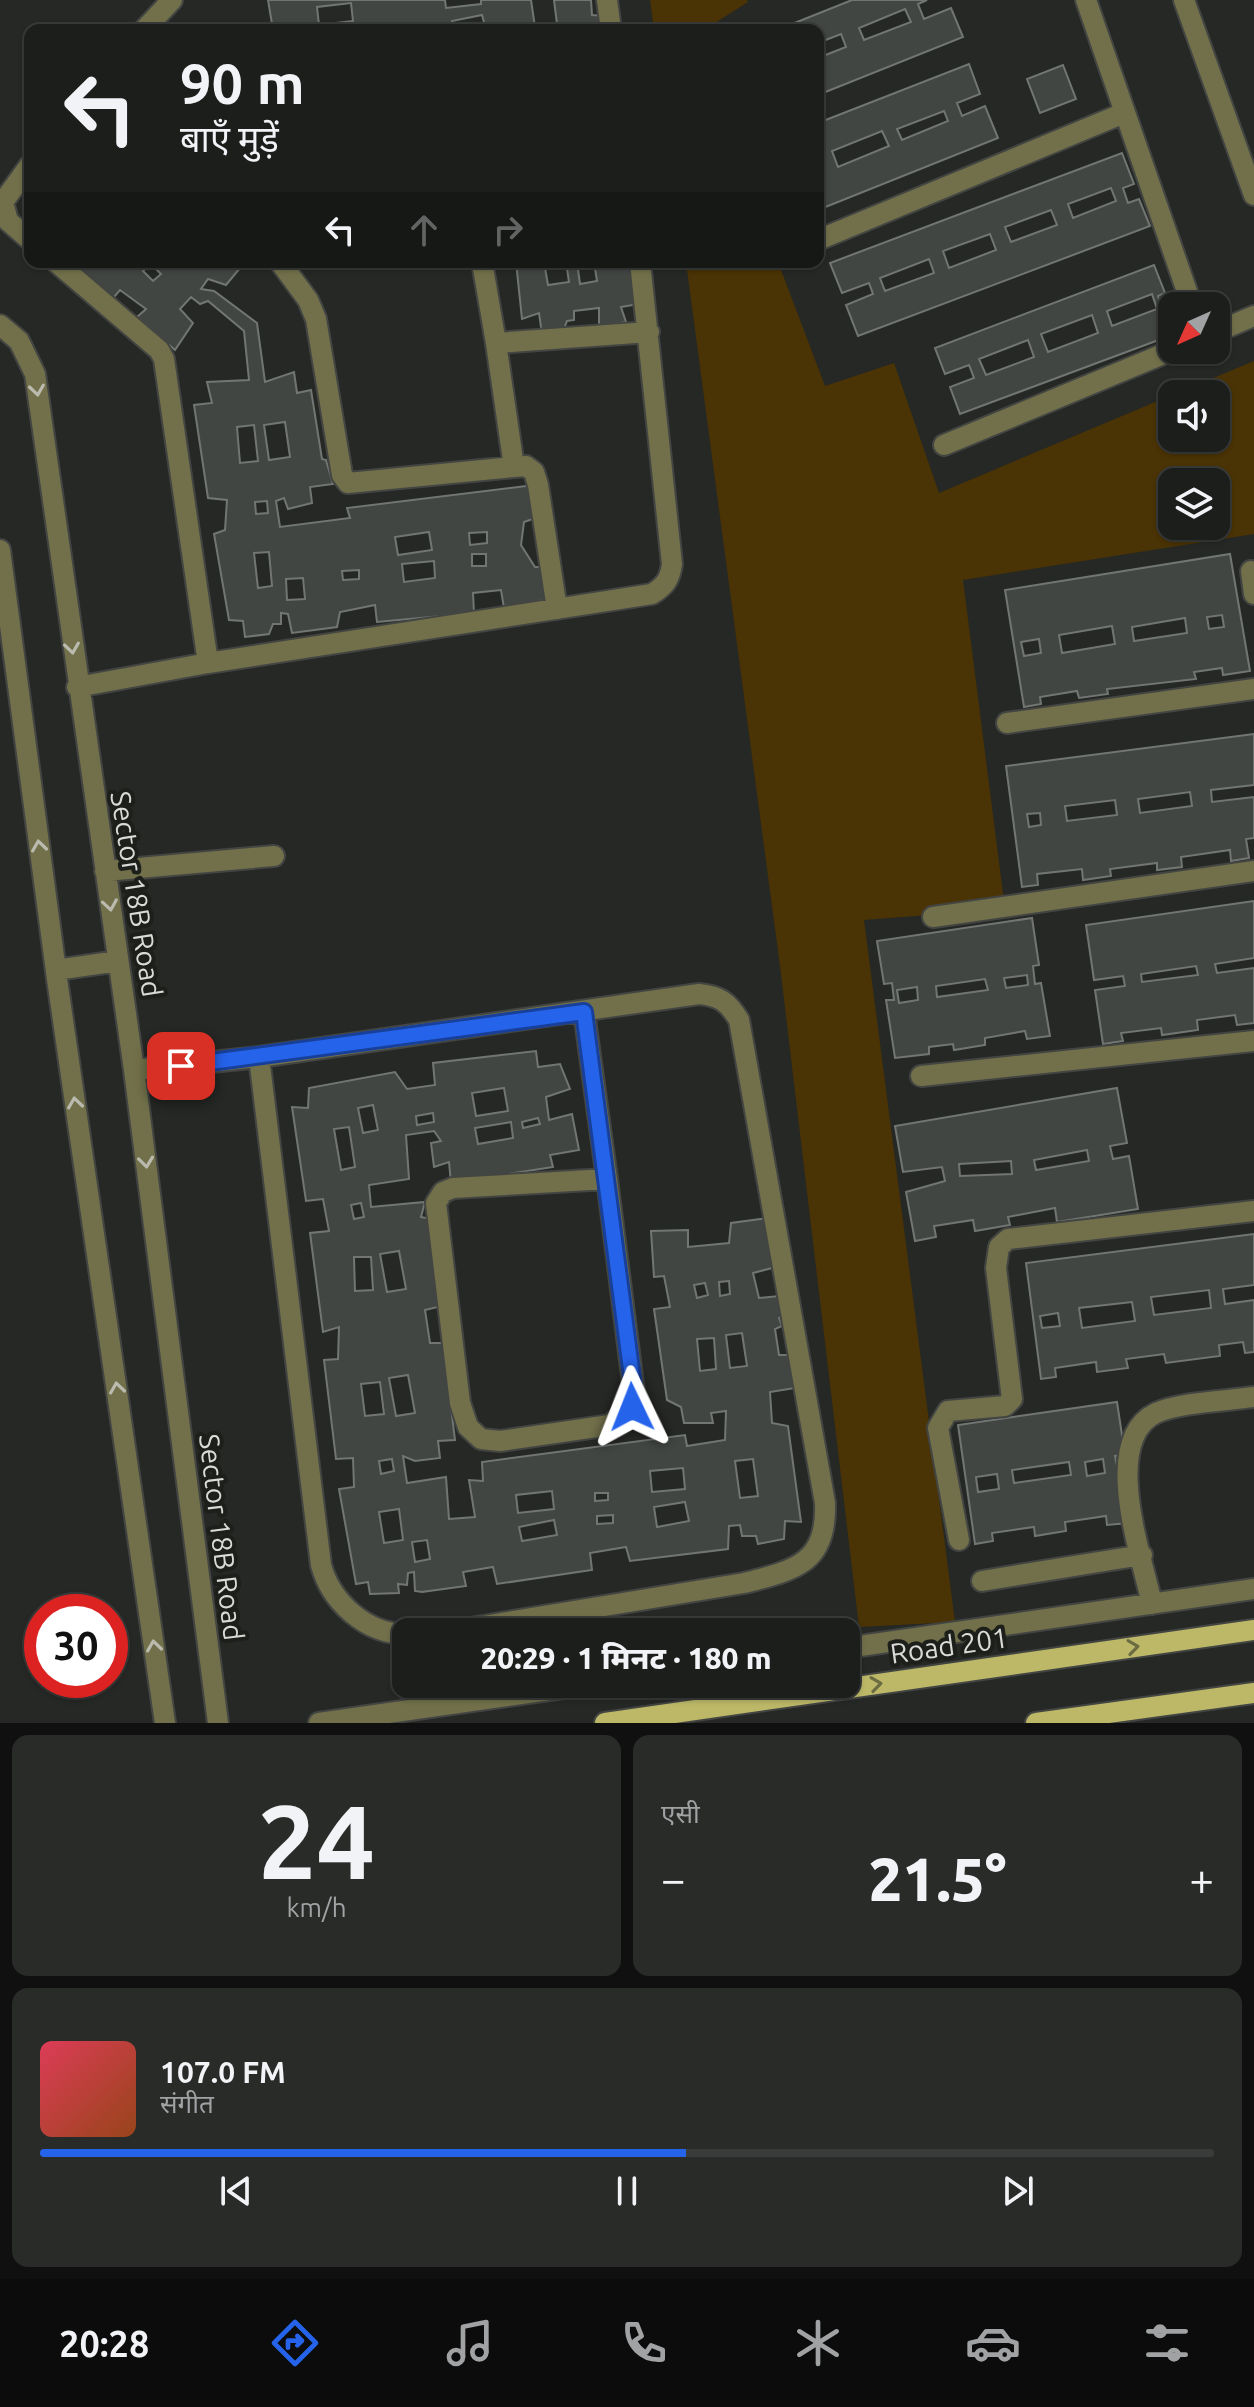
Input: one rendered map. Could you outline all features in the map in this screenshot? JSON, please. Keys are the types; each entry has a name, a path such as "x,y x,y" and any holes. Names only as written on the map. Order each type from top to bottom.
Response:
{"main road":[{"name":"Road 201","path":"605,1723 1254,1630"},
{"path":"1036,1723 1254,1693"}],"street":[{"path":"150,24 172,0"},
{"path":"607,0 610,24"},
{"path":"1086,0 1187,292"},
{"path":"1184,0 1254,195"},
{"path":"824,238 1124,113"},
{"path":"24,173 3,202 8,221 24,235"},
{"path":"63,268 159,350 164,359 208,663"},
{"path":"284,268 308,300 316,319 342,475 348,483 526,466 534,472 538,485 557,609"},
{"path":"483,268 514,467"},
{"path":"77,687 208,663 652,594 664,587 671,575 641,268"},
{"path":"1230,326 1254,316"},
{"name":"Sector 18B Road","path":"0,325 19,341 35,374 77,687 134,1070 218,1723"},
{"path":"496,343 649,332"},
{"path":"944,445 1158,356"},
{"path":"0,550 7,667 56,970 165,1723"},
{"path":"1251,571 1254,594"},
{"path":"1007,723 1254,689"},
{"path":"105,871 274,856"},
{"path":"933,917 1254,871"},
{"path":"56,970 118,961"},
{"path":"134,1070 259,1057 699,994 717,996 729,1004 739,1020 825,1503 826,1530 817,1550 788,1570 769,1577 529,1618"},
{"path":"584,1012 607,1179 634,1392 632,1407 610,1425 500,1441 481,1439 468,1427 460,1403 436,1203 443,1192 453,1188 607,1179"},
{"path":"921,1076 1254,1041"},
{"path":"259,1057 321,1565 328,1587 346,1608 378,1628 392,1631"},
{"path":"959,1540 938,1428 948,1411 1005,1406 1012,1399 996,1268 999,1247 1008,1239 1254,1211"},
{"path":"1152,1604 1127,1479 1129,1444 1145,1420 1163,1411 1254,1397"},
{"path":"982,1581 1142,1555"},
{"path":"860,1646 1254,1589"},
{"path":"319,1723 494,1698"}],"shaded area":[{"path":"650,0 748,2 713,24 653,24"},
{"path":"687,268 780,268 825,386 894,363 939,493 1158,401 1158,452 1230,452 1230,380 1209,380 1254,361 1254,534 1230,538 1230,468 1158,468 1158,540 1216,540 963,580 1005,909 864,920 955,1622 860,1627 858,1618 780,966"}],"building":[{"path":"268,0 445,0 446,8 481,4 481,0 531,0 535,24 484,24 482,15 452,21 453,24 328,24 353,21 351,3 317,7 319,24 272,24"},
{"path":"554,0 591,0 592,15 607,16 608,24 557,24"},
{"path":"852,0 927,0 918,4 924,19 951,8 963,37 824,93 824,56 846,47 841,34 824,41 824,24 792,24","holes":["905,9 911,22 864,40 859,28"]},
{"path":"969,64 980,94 957,103 962,116 985,106 998,138 824,208 824,121","holes":["944,111 948,121 902,140 897,129","882,131 889,146 838,167 832,151"]},
{"path":"1063,65 1076,99 1040,113 1027,79"},
{"path":"1122,153 1134,184 1123,188 1128,203 1139,199 1150,226 858,336 846,305 873,294 869,283 842,293 830,263","holes":["1111,188 1116,201 1073,218 1068,204","1051,210 1057,225 1011,242 1005,227","990,234 996,250 949,268 943,251","929,259 934,273 885,291 880,278"]},
{"path":"1154,265 1165,292 1158,292 1158,340 960,414 950,387 974,378 969,365 945,374 935,348","holes":["1152,294 1157,309 1112,326 1107,311","1092,315 1098,333 1048,352 1041,334","1028,340 1034,357 986,375 979,359"]},
{"path":"66,268 146,268 143,271 153,281 161,274 155,268 240,268 226,285 208,279 201,289 214,291 257,323 265,382 294,372 297,393 311,390 322,459 326,460 333,484 310,487 312,503 288,509 284,498 276,501 280,527 350,518 347,508 534,485 541,516 524,522 521,545 535,567 548,567 552,598 504,608 501,590 473,593 474,613 377,622 375,605 340,612 337,627 292,633 288,614 281,613 281,624 273,624 269,634 245,637 243,621 229,620 214,534 225,530 227,500 208,498 194,405 212,403 207,382 249,380 244,331 208,301 200,304 191,297 180,309 193,323 175,350 137,317 146,309 120,290 108,304","holes":["285,422 290,457 269,460 264,425","254,425 258,461 240,463 237,427","267,501 268,513 256,514 255,502","429,532 432,550 398,555 395,537","487,532 487,543 470,545 469,533","269,552 272,586 258,588 254,553","472,554 486,554 486,566 472,566","434,561 435,578 404,582 402,564","359,570 359,579 343,580 342,571","303,578 305,599 287,600 286,579"]},
{"path":"517,268 545,268 548,285 569,282 567,268 578,268 580,284 597,281 595,268 635,268 639,304 621,307 626,322 599,327 599,308 574,311 574,320 567,321 564,329 542,334 539,313 522,319"},
{"path":"1230,554 1250,671 1223,675 1222,668 1194,672 1196,679 1107,689 1108,694 1079,698 1077,691 1040,697 1041,704 1024,707 1005,590","holes":["1222,615 1224,627 1209,629 1207,617","1185,618 1187,633 1134,641 1132,627","1112,626 1115,644 1062,653 1059,635","1039,639 1041,653 1024,656 1021,642"]},
{"path":"1254,734 1254,785 1211,790 1212,802 1254,797 1254,838 1246,839 1249,858 1231,861 1230,850 1181,857 1182,867 1157,870 1157,863 1110,869 1111,876 1083,880 1082,869 1037,874 1038,885 1022,887 1006,766","holes":["1190,792 1192,806 1140,813 1138,799","1115,800 1117,815 1067,821 1065,806","1040,813 1041,825 1029,827 1027,814"]},
{"path":"1254,901 1254,958 1215,964 1217,973 1254,968 1254,1023 1237,1025 1235,1015 1197,1020 1198,1030 1162,1035 1161,1028 1121,1033 1123,1041 1103,1044 1095,990 1125,986 1123,976 1094,980 1086,925","holes":["1196,966 1198,975 1142,982 1141,974"]},
{"path":"1032,918 1039,965 1033,966 1035,984 1041,983 1050,1036 1027,1039 1025,1031 985,1038 985,1045 954,1050 953,1044 929,1047 929,1054 895,1058 886,1000 894,1000 892,983 884,984 877,941","holes":["1027,975 1028,985 1006,988 1004,978","985,979 988,990 937,997 936,986","917,987 918,1000 899,1003 897,990"]},
{"path":"536,1051 538,1067 560,1064 570,1089 546,1097 549,1120 572,1114 579,1150 550,1155 553,1167 451,1183 449,1162 434,1167 431,1143 441,1141 434,1131 406,1135 409,1179 369,1185 371,1207 425,1202 421,1217 431,1219 446,1305 425,1310 430,1343 449,1343 445,1358 455,1440 438,1441 440,1458 415,1461 403,1456 407,1483 446,1477 449,1519 475,1517 469,1480 483,1481 482,1462 685,1435 687,1446 725,1440 726,1411 711,1413 713,1423 684,1423 681,1407 667,1400 654,1309 670,1307 664,1276 654,1277 651,1231 688,1230 688,1247 729,1243 731,1223 768,1218 776,1267 753,1273 759,1298 779,1296 784,1315 779,1318 782,1326 775,1329 779,1355 789,1355 795,1388 770,1392 772,1423 788,1426 801,1522 785,1521 784,1539 758,1544 756,1536 742,1536 740,1525 729,1526 728,1549 630,1561 626,1547 590,1553 592,1570 497,1584 493,1567 463,1572 466,1586 422,1592 415,1591 414,1572 408,1573 407,1585 398,1584 399,1593 370,1594 368,1582 356,1584 339,1489 354,1487 353,1458 336,1459 324,1360 338,1359 339,1327 323,1332 310,1233 329,1231 323,1199 306,1201 292,1107 308,1108 309,1088 395,1072 407,1089 435,1085 433,1063","holes":["504,1088 508,1111 476,1116 472,1093","373,1105 378,1130 363,1133 358,1108","433,1113 434,1122 417,1125 416,1116","538,1118 540,1124 523,1128 522,1122","511,1122 513,1138 478,1144 475,1128","349,1127 355,1167 341,1170 334,1129","361,1203 364,1217 354,1219 351,1205","399,1251 406,1289 387,1292 380,1254","354,1257 371,1257 373,1290 355,1291","729,1281 730,1294 720,1296 719,1282","705,1283 708,1295 697,1298 694,1285","742,1333 747,1366 730,1368 726,1335","714,1338 716,1369 700,1371 697,1339","408,1375 415,1413 396,1416 389,1378","380,1382 384,1414 365,1416 361,1384","392,1459 394,1471 381,1474 379,1461","753,1459 758,1496 740,1498 735,1461","683,1468 685,1489 652,1492 650,1471","552,1491 554,1509 518,1513 516,1495","595,1493 608,1493 608,1500 595,1501","685,1502 689,1521 657,1527 654,1507","399,1509 403,1540 384,1543 379,1512","613,1515 613,1523 597,1524 597,1516","554,1520 557,1535 522,1541 519,1527","427,1540 430,1559 415,1562 412,1542"]},
{"path":"1117,1088 1127,1143 1110,1146 1113,1159 1129,1156 1138,1209 1057,1222 1055,1208 1008,1217 1010,1225 975,1231 973,1220 934,1226 936,1237 915,1241 906,1192 945,1181 942,1167 903,1172 895,1126","holes":["1087,1150 1089,1161 1036,1170 1034,1160","1011,1161 1012,1174 960,1176 959,1164"]},
{"path":"1254,1234 1254,1285 1223,1289 1225,1304 1254,1300 1254,1352 1245,1353 1243,1342 1219,1345 1220,1356 1166,1363 1164,1354 1126,1359 1128,1368 1097,1372 1096,1362 1055,1368 1056,1377 1041,1379 1026,1263","holes":["1209,1290 1211,1308 1154,1315 1151,1297","1132,1302 1135,1321 1082,1328 1079,1308","1058,1313 1060,1326 1042,1328 1040,1316"]},
{"path":"1117,1402 1125,1455 1115,1456 1128,1523 1107,1525 1106,1516 1065,1522 1066,1531 1035,1536 1034,1527 992,1533 993,1541 975,1544 958,1425","holes":["1103,1459 1105,1473 1087,1476 1085,1462","1069,1462 1071,1475 1014,1483 1012,1470","997,1474 999,1489 978,1492 976,1477"]}],"route":[{"path":"181,1066 584,1012 634,1392 632,1407"}]}
